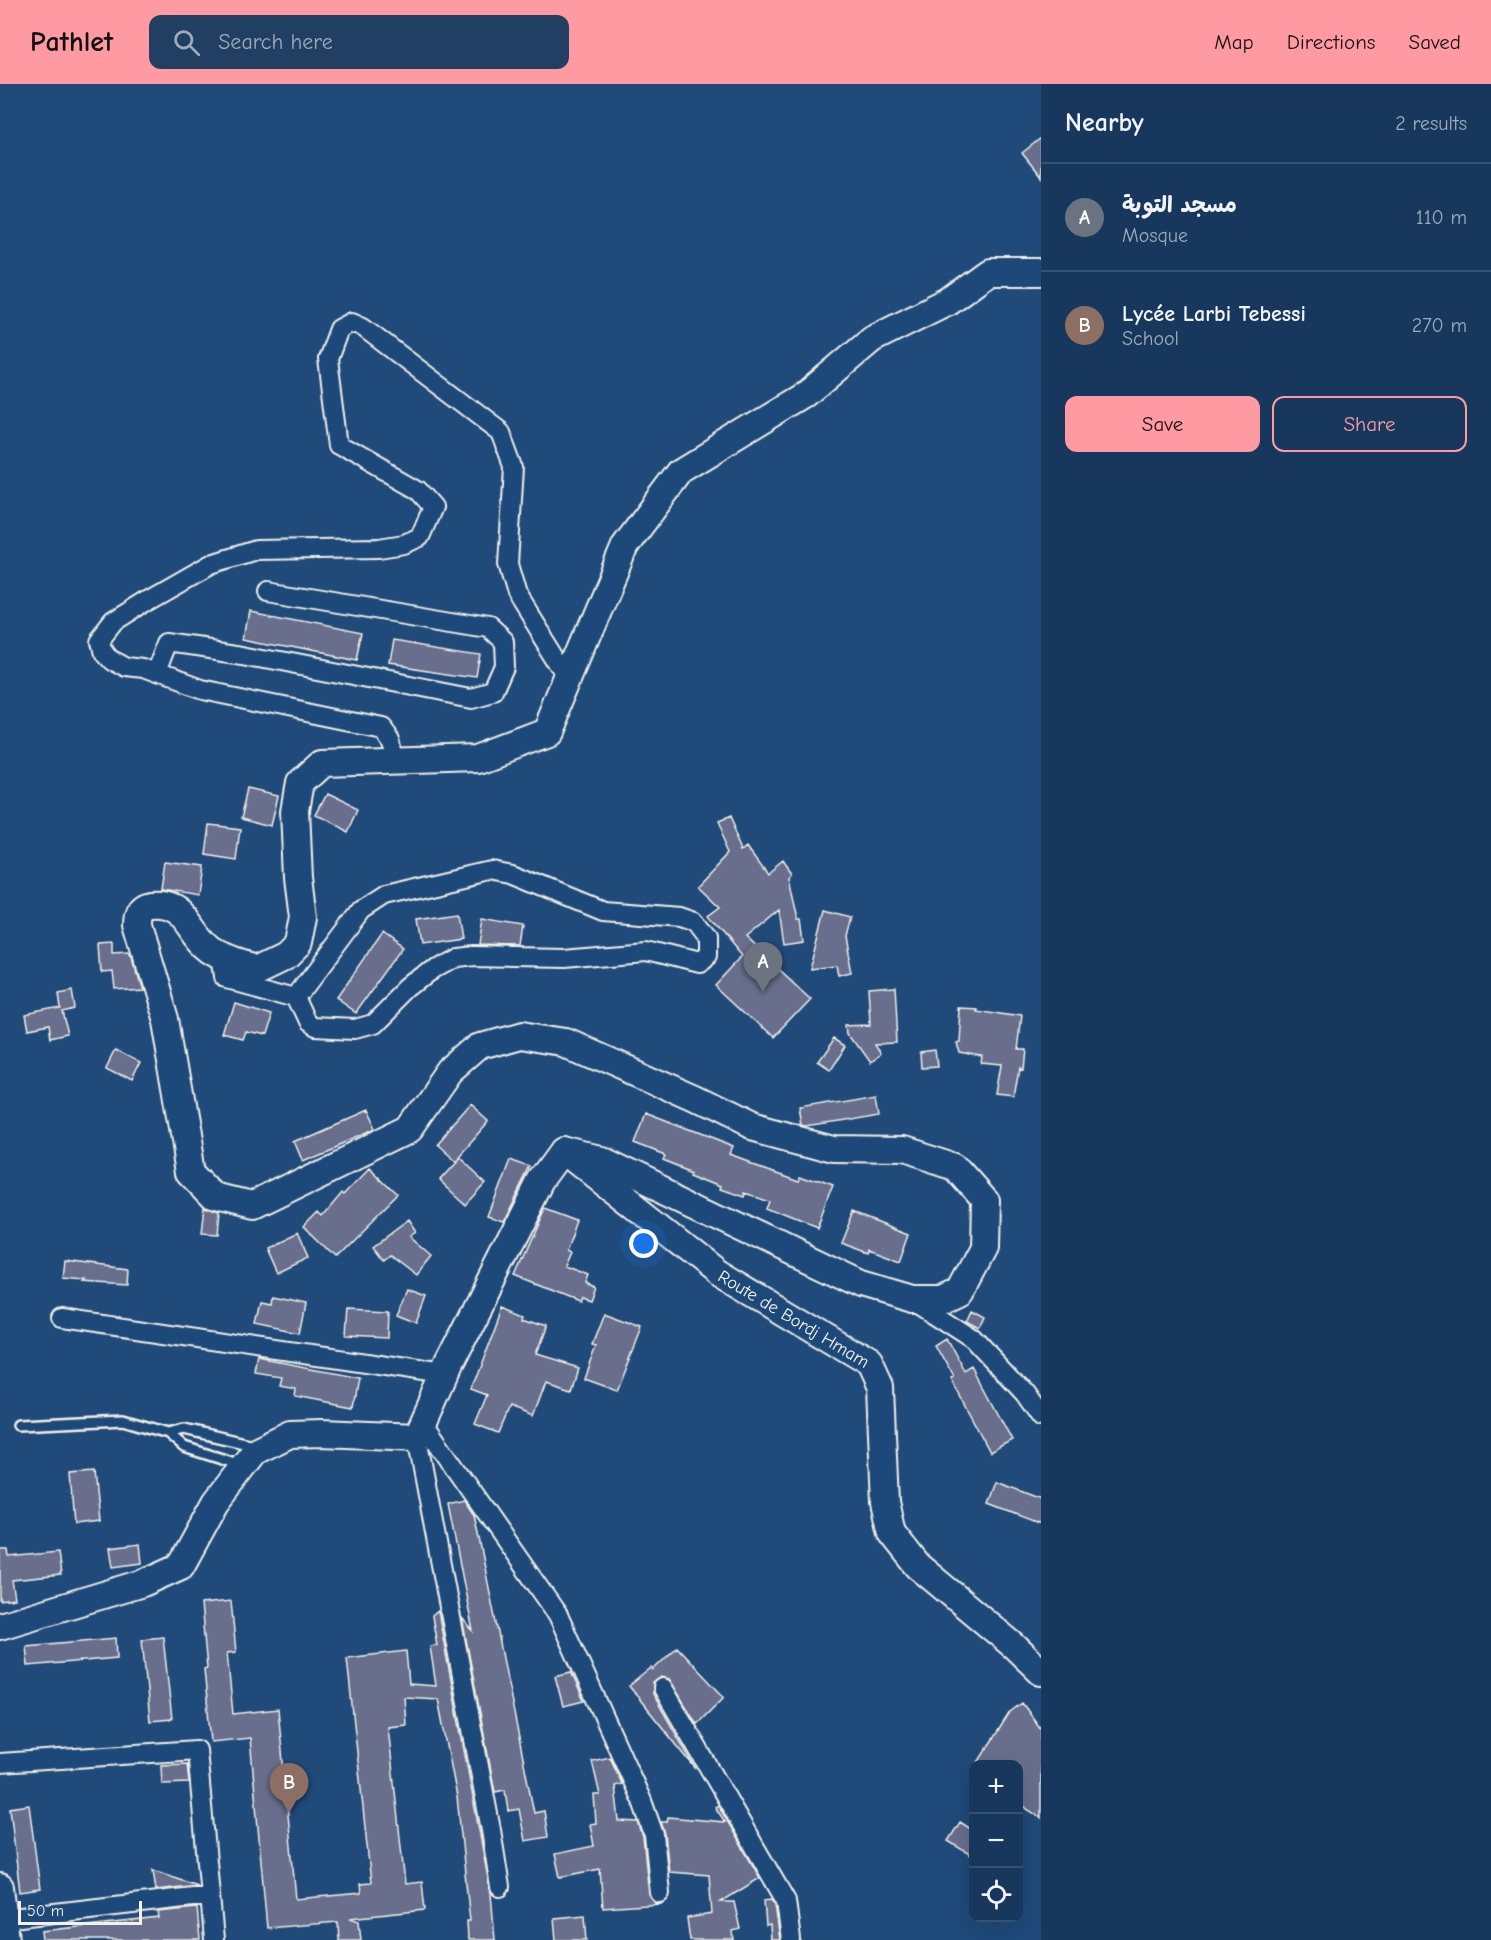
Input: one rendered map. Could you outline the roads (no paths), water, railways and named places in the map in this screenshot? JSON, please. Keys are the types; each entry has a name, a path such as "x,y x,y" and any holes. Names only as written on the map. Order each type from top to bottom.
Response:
{"street":[{"path":"500,1887 420,1430 542,1181 564,1151 602,1160 861,1284 912,1299 943,1299 960,1291 983,1248 984,1200 955,1167 902,1150 834,1149 752,1127 566,1042 519,1035 480,1046 450,1072 410,1129 252,1206 216,1197 191,1171 165,1019 137,925 137,915 145,905 162,903 173,907 182,914 210,950 257,969 286,956 298,943 303,917 298,878 295,811 300,783 322,763 478,758 547,732 625,546 681,471 806,395 872,339 948,301 988,272 1041,272"},
{"path":"396,760 390,739 381,727 200,690 143,669 124,667 109,659 102,651 99,640 113,622 211,564 256,550 379,548 404,544 420,537 433,507 418,490 339,445 328,359 339,329 352,322 363,327 501,432 514,467 508,564 517,595 570,680"},
{"path":"157,674 169,643 245,654 471,698 493,692 504,668 503,642 488,628 268,591"},
{"path":"224,957 227,978 296,997 308,1023 315,1027 355,1029 373,1024 410,987 433,969 453,958 472,956 564,958 646,951 697,964 706,957 706,938 694,922 679,917 603,911 513,873 492,870 384,895 361,910 296,997"},
{"name":"Route de Bordj Hmam","path":"564,1151 717,1273 869,1364 880,1388 885,1502 892,1533 918,1566 1014,1646 1041,1672"},
{"path":"912,1299 974,1339 1025,1394 1041,1417"},
{"path":"62,1318 445,1375"},
{"path":"0,1626 142,1583 181,1566 216,1502 255,1451 290,1434 420,1430"},
{"path":"420,1430 558,1615 642,1801 654,1835 660,1893"},
{"path":"663,1688 786,1901 791,1940"},
{"path":"0,1763 197,1750 214,1940"},
{"path":"0,1887 4,1929 210,1895"}],"lane":[{"path":"18,1425 123,1420 168,1432 184,1429 262,1448"},
{"path":"168,1432 184,1446 244,1466"}],"place":[{"name":"مسجد التوبة","path":"763,992"},
{"name":"Lycée Larbi Tebessi","path":"289,1813"}]}
